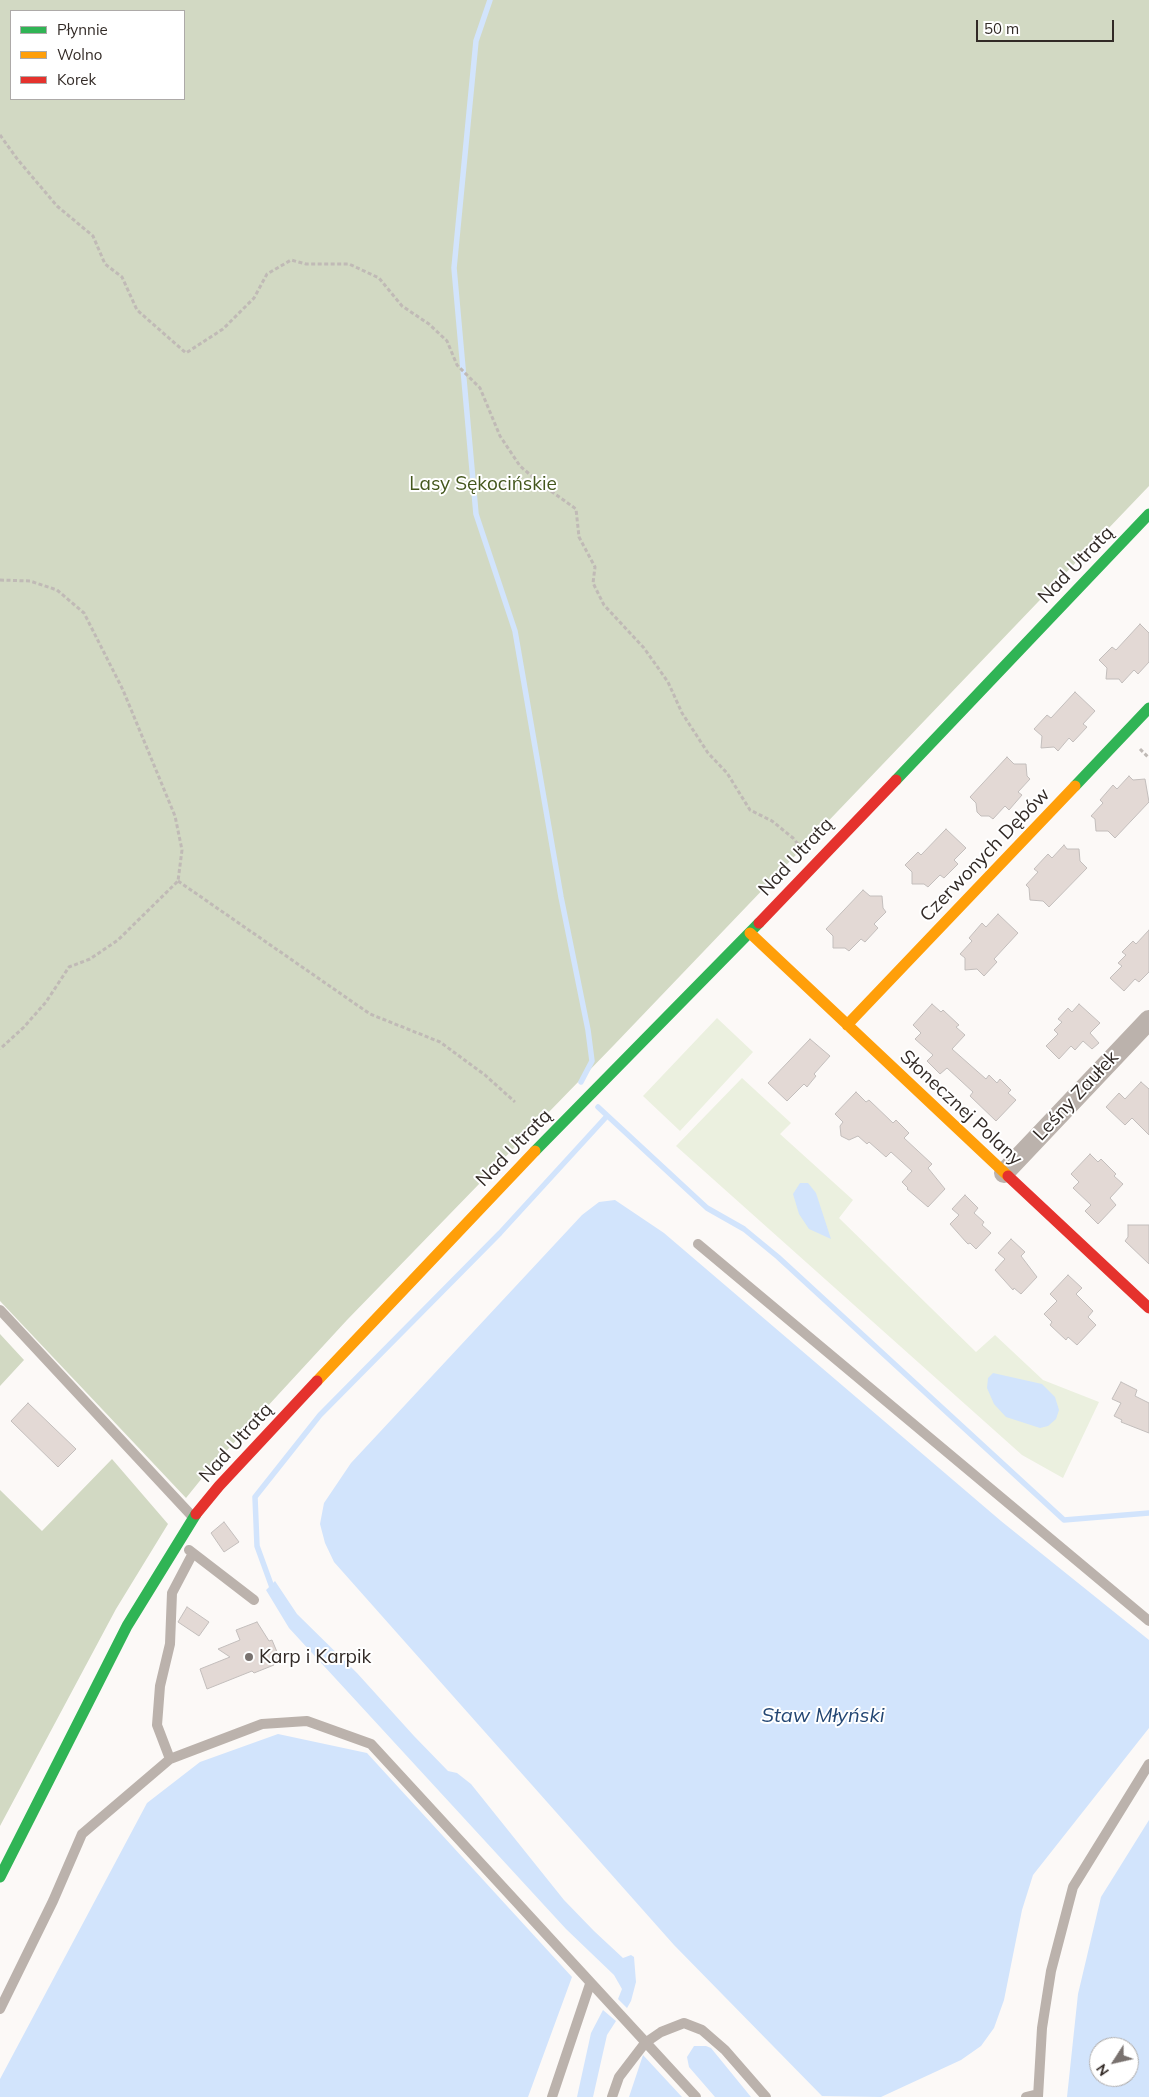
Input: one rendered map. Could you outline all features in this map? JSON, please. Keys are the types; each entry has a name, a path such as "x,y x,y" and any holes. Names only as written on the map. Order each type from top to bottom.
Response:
{"street":[{"name":"Nad Utratą","path":"0,1877 127,1626 194,1518 246,1455 597,1087 750,933 796,882 1149,514"},
{"name":"Czerwonych Dębów","path":"847,1025 1149,708"},
{"name":"Słonecznej Polany","path":"750,933 1149,1308"},
{"name":"Leśny Zaułek","path":"1004,1173 1149,1020"}],"lane":[{"path":"698,1244 1149,1621"},
{"path":"0,1310 194,1518"},
{"path":"178,1542 254,1600"},
{"path":"170,1759 157,1725 160,1686 170,1644 172,1593 193,1553"},
{"path":"0,2009 53,1901 82,1834 170,1759 262,1724 307,1721 371,1744 696,2097"},
{"path":"1026,2097 1038,2095 1042,2028 1050,1971 1073,1887 1149,1764"},
{"path":"552,2097 590,1984"},
{"path":"612,2097 620,2077 645,2043 661,2032 684,2023 702,2030 725,2050 766,2097"}],"path":[{"path":"0,135 18,160 57,206 93,236 105,264 122,277 137,310 186,353 223,329 254,298 268,274 291,260 306,264 349,264 379,278 402,306 429,324 447,341 457,366 480,388 500,436 520,466 576,509 579,536 595,567 593,583 604,605 644,648 668,682 682,713 708,753 727,774 750,810 772,822 793,838 807,855"},
{"path":"0,580 30,581 57,590 84,613 123,690 175,816 182,850 178,881 118,940 90,959 69,967 46,1002 24,1028 0,1049"},
{"path":"178,881 370,1014 440,1042 485,1075 515,1102"}],"green space":[{"name":"Lasy Sękocińskie","path":"0,0 1149,0 1149,486 614,1045 347,1320 207,1472 186,1498 0,1301"},
{"path":"717,1018 753,1052 680,1131 643,1096"},
{"path":"742,1078 791,1123 780,1134 853,1200 839,1218 976,1352 995,1335 1043,1380 1099,1402 1063,1478 1022,1455 676,1146"},
{"path":"0,1334 24,1360 0,1386"},
{"path":"112,1459 168,1524 116,1609 0,1826 0,1490 42,1531"}],"water":[{"path":"800,1183 808,1183 816,1193 831,1239 809,1229 799,1214 793,1194"},
{"name":"Staw Młyński","path":"615,1200 664,1233 1001,1521 1149,1640 1149,1728 1033,1875 1022,1910 1004,2000 994,2028 981,2046 961,2060 881,2097 822,2096 674,1945 334,1562 325,1543 320,1524 324,1503 351,1463 582,1215 599,1202"},
{"path":"993,1373 1042,1384 1055,1397 1059,1410 1056,1419 1048,1426 1040,1428 1006,1417 994,1404 987,1388 988,1378"},
{"path":"275,1581 297,1614 357,1673 414,1736 448,1771 457,1773 471,1784 564,1900 623,1958 631,1955 634,1957 636,1982 627,2008 618,1999 622,1989 614,1975 566,1929 289,1628 266,1590"},
{"path":"278,1734 367,1753 572,1977 528,2097 0,2097 0,2079 147,1803 200,1762"},
{"path":"1149,1820 1149,2097 1067,2097 1078,1994 1101,1897"},
{"path":"603,2010 616,2021 607,2035 593,2097 577,2097 591,2033"},
{"path":"694,2046 711,2048 751,2097 715,2097 689,2067 687,2057"},
{"path":"643,2055 682,2097 629,2097"}],"building":[{"path":"1140,624 1149,633 1149,662 1138,674 1134,670 1122,683 1119,679 1106,679 1107,668 1099,660 1112,647 1116,650"},
{"path":"1075,692 1095,711 1083,724 1087,727 1073,742 1069,738 1058,751 1054,747 1041,748 1042,736 1034,729 1047,715 1051,718"},
{"path":"1007,757 1014,764 1026,764 1027,776 1030,779 1018,792 1022,795 1009,810 1005,806 993,819 989,816 981,816 977,812 976,803 970,797"},
{"path":"1129,776 1133,780 1145,779 1149,802 1115,838 1108,831 1096,831 1095,819 1091,816 1103,803 1100,800 1113,785 1117,789"},
{"path":"946,829 966,848 954,860 958,864 944,878 940,875 928,887 924,884 912,884 912,872 905,865 918,852 921,855"},
{"path":"1064,845 1067,849 1079,849 1080,861 1087,868 1049,907 1043,901 1030,900 1029,888 1026,885 1038,872 1034,869 1048,854 1052,858"},
{"path":"863,890 870,896 882,896 883,908 886,912 874,924 878,928 865,942 861,939 849,951 845,948 833,948 833,936 826,929"},
{"path":"998,914 1018,933 994,959 997,962 984,976 977,969 965,970 965,958 960,954 972,941 969,938 982,923 986,927"},
{"path":"1149,930 1149,972 1139,982 1135,979 1124,991 1110,978 1122,966 1118,963 1126,955 1122,952 1133,941 1136,944"},
{"path":"932,1004 941,1012 943,1010 959,1025 956,1027 965,1035 952,1049 986,1079 989,1075 997,1083 1000,1079 1011,1090 1008,1093 1016,1100 996,1121 970,1096 973,1092 947,1068 940,1074 927,1061 933,1055 915,1039 921,1033 913,1025"},
{"path":"1079,1004 1100,1023 1090,1033 1099,1043 1092,1049 1083,1041 1075,1050 1071,1046 1059,1059 1046,1046 1058,1034 1054,1030 1062,1022 1058,1019 1068,1008 1072,1012"},
{"path":"810,1039 830,1056 814,1074 816,1076 807,1087 804,1084 787,1101 768,1083"},
{"path":"1141,1082 1149,1089 1149,1135 1132,1118 1125,1125 1106,1107 1119,1093 1125,1099"},
{"path":"856,1092 866,1102 869,1100 893,1123 896,1120 909,1133 904,1138 932,1164 928,1168 945,1189 928,1207 907,1189 902,1182 912,1171 891,1152 886,1157 869,1142 867,1144 858,1136 849,1140 841,1136 840,1126 843,1122 835,1114"},
{"path":"1090,1154 1098,1162 1101,1159 1123,1184 1110,1198 1116,1205 1098,1224 1085,1211 1091,1205 1073,1188 1079,1182 1071,1174"},
{"path":"965,1195 978,1208 974,1213 984,1222 982,1225 991,1233 976,1249 970,1243 968,1244 950,1224 959,1215 952,1209"},
{"path":"1128,1225 1149,1225 1149,1264 1125,1241 1128,1237"},
{"path":"1011,1239 1025,1252 1021,1256 1037,1277 1021,1294 1014,1288 1013,1290 995,1270 1005,1259 998,1253"},
{"path":"1068,1275 1082,1288 1076,1294 1093,1311 1088,1317 1096,1325 1077,1345 1068,1337 1066,1340 1050,1325 1052,1322 1044,1314 1057,1301 1050,1294"},
{"path":"1121,1382 1137,1390 1135,1396 1149,1403 1149,1433 1121,1422 1122,1420 1114,1416 1121,1403 1112,1399"},
{"path":"28,1403 76,1449 58,1467 11,1421"},
{"path":"224,1522 239,1542 224,1552 211,1533"},
{"path":"187,1607 209,1622 199,1636 178,1622"},
{"name":"Karp i Karpik","path":"257,1622 269,1641 272,1640 280,1659 273,1662 274,1665 254,1673 252,1671 207,1689 200,1669 230,1657 218,1649 240,1640 236,1630"}],"waterway":[{"path":"490,0 476,41 454,268 476,514 515,631 561,897 588,1030 592,1061 581,1082"},
{"path":"598,1107 707,1208 744,1229 778,1257 1064,1520 1149,1513"},
{"path":"273,1590 257,1546 255,1497 320,1415 500,1233 607,1116"}],"traffic: fast":[{"path":"896,780 1149,514"},
{"path":"1075,786 1149,708"},
{"path":"535,1151 759,923"},
{"path":"0,1877 127,1626 196,1514"}],"traffic: slow":[{"path":"847,1025 1075,786"},
{"path":"750,933 1008,1176"},
{"path":"317,1381 535,1151"}],"traffic: jam":[{"path":"759,923 896,780"},
{"path":"1008,1176 1149,1308"},
{"path":"196,1514 219,1486 317,1381"}],"place":[{"name":"Karp i Karpik","path":"249,1657"}]}
